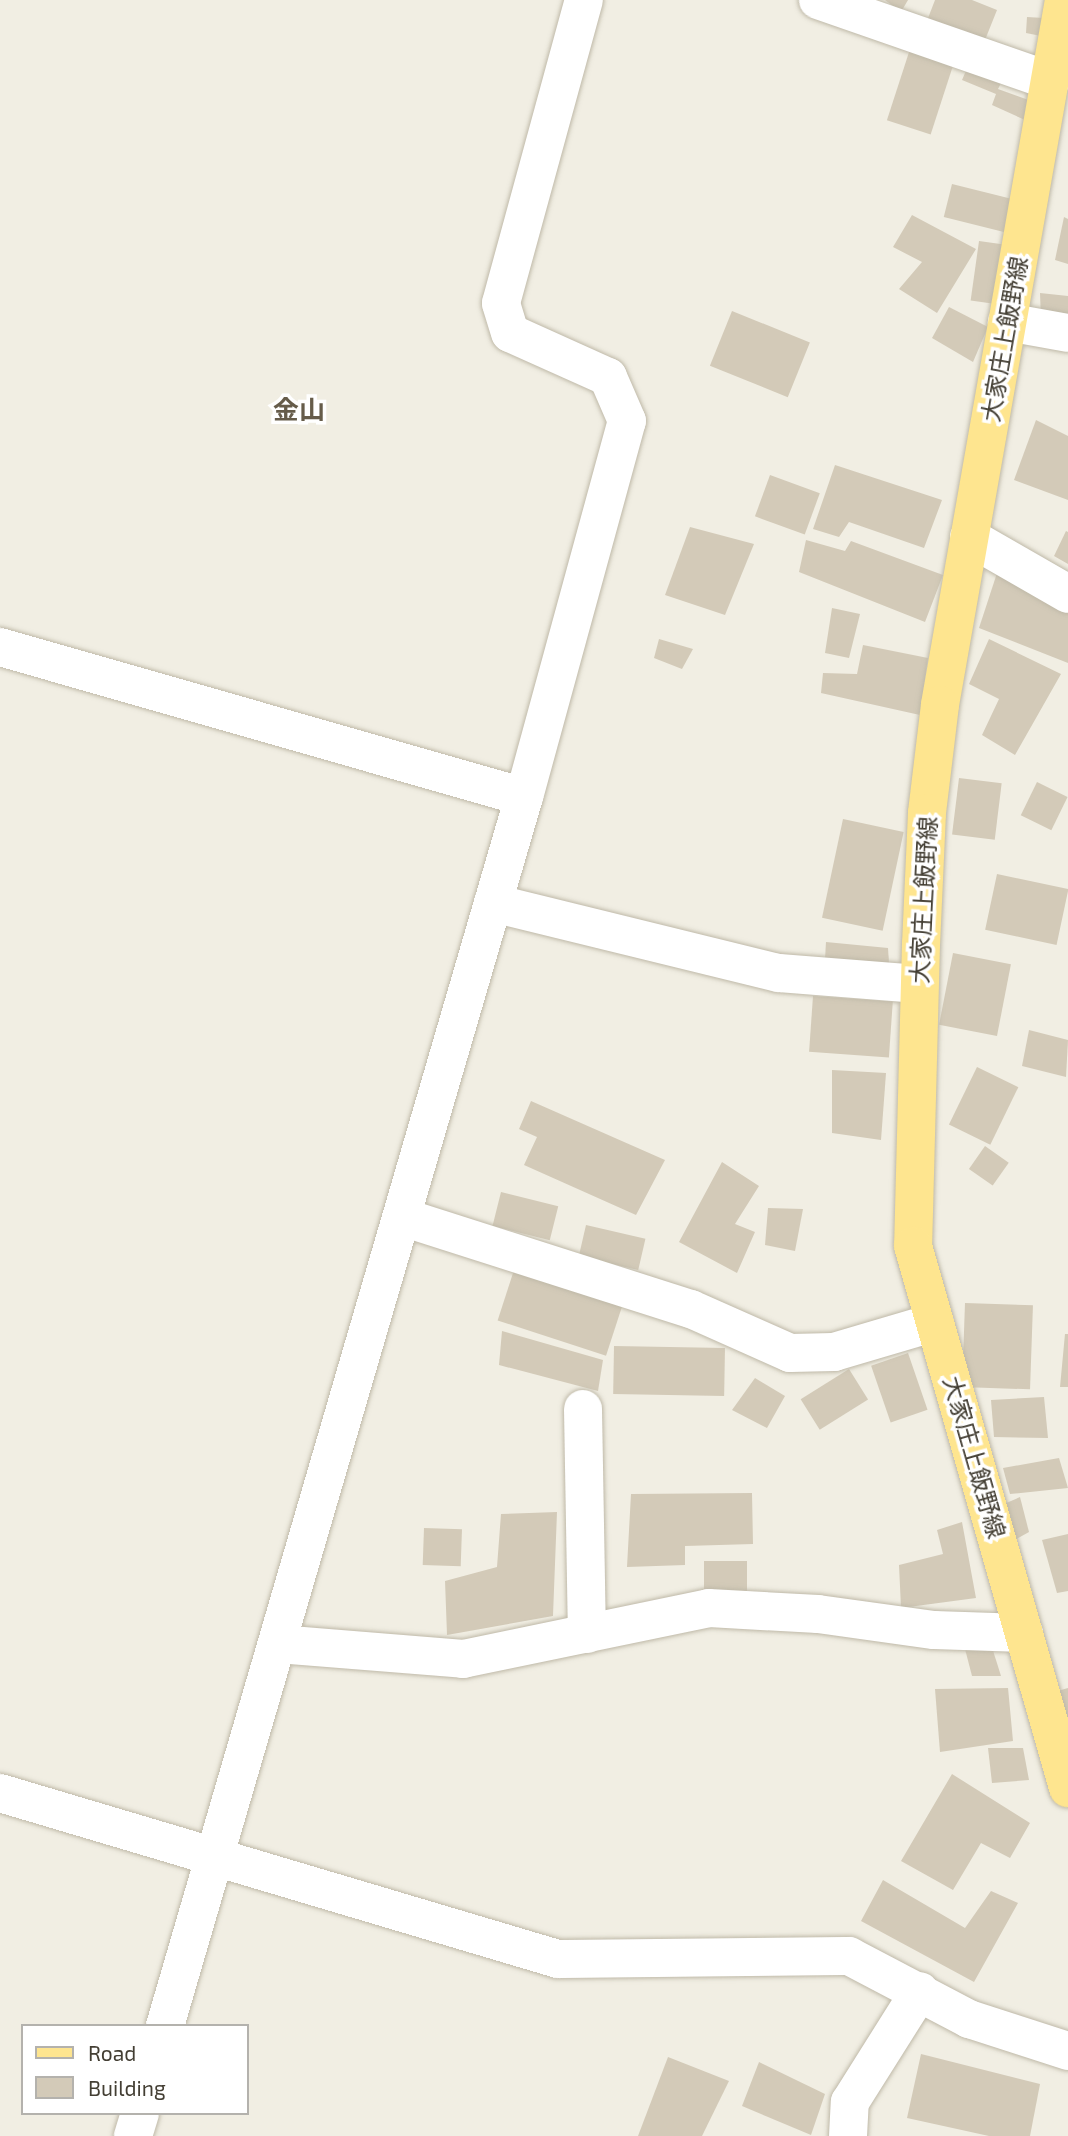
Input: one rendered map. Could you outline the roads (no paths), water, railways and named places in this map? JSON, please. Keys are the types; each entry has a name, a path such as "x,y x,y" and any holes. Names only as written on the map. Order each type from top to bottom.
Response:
{"main road":[{"name":"大家庄上飯野線","path":"1064,0 940,705 927,813 919,984 913,1247 1068,1788"}],"street":[{"path":"166,2024 524,797 628,421 608,377 510,333 501,303 584,0"},
{"path":"818,0 1050,81"},
{"path":"1007,322 1068,333"},
{"path":"969,537 1068,594"},
{"path":"0,648 524,797"},
{"path":"493,903 779,973 919,984"},
{"path":"402,1217 691,1309 790,1353 834,1352 935,1322"},
{"path":"583,1409 587,1634"},
{"path":"278,1644 463,1659 709,1608 818,1614 934,1630 1024,1633"},
{"path":"0,1793 215,1854 558,1959 849,1956 969,2019 1068,2051"},
{"path":"848,2136 850,2102 920,1991"},
{"path":"134,2136 139,2115"}],"district":[{"name":"金山","path":"299,409"}]}
